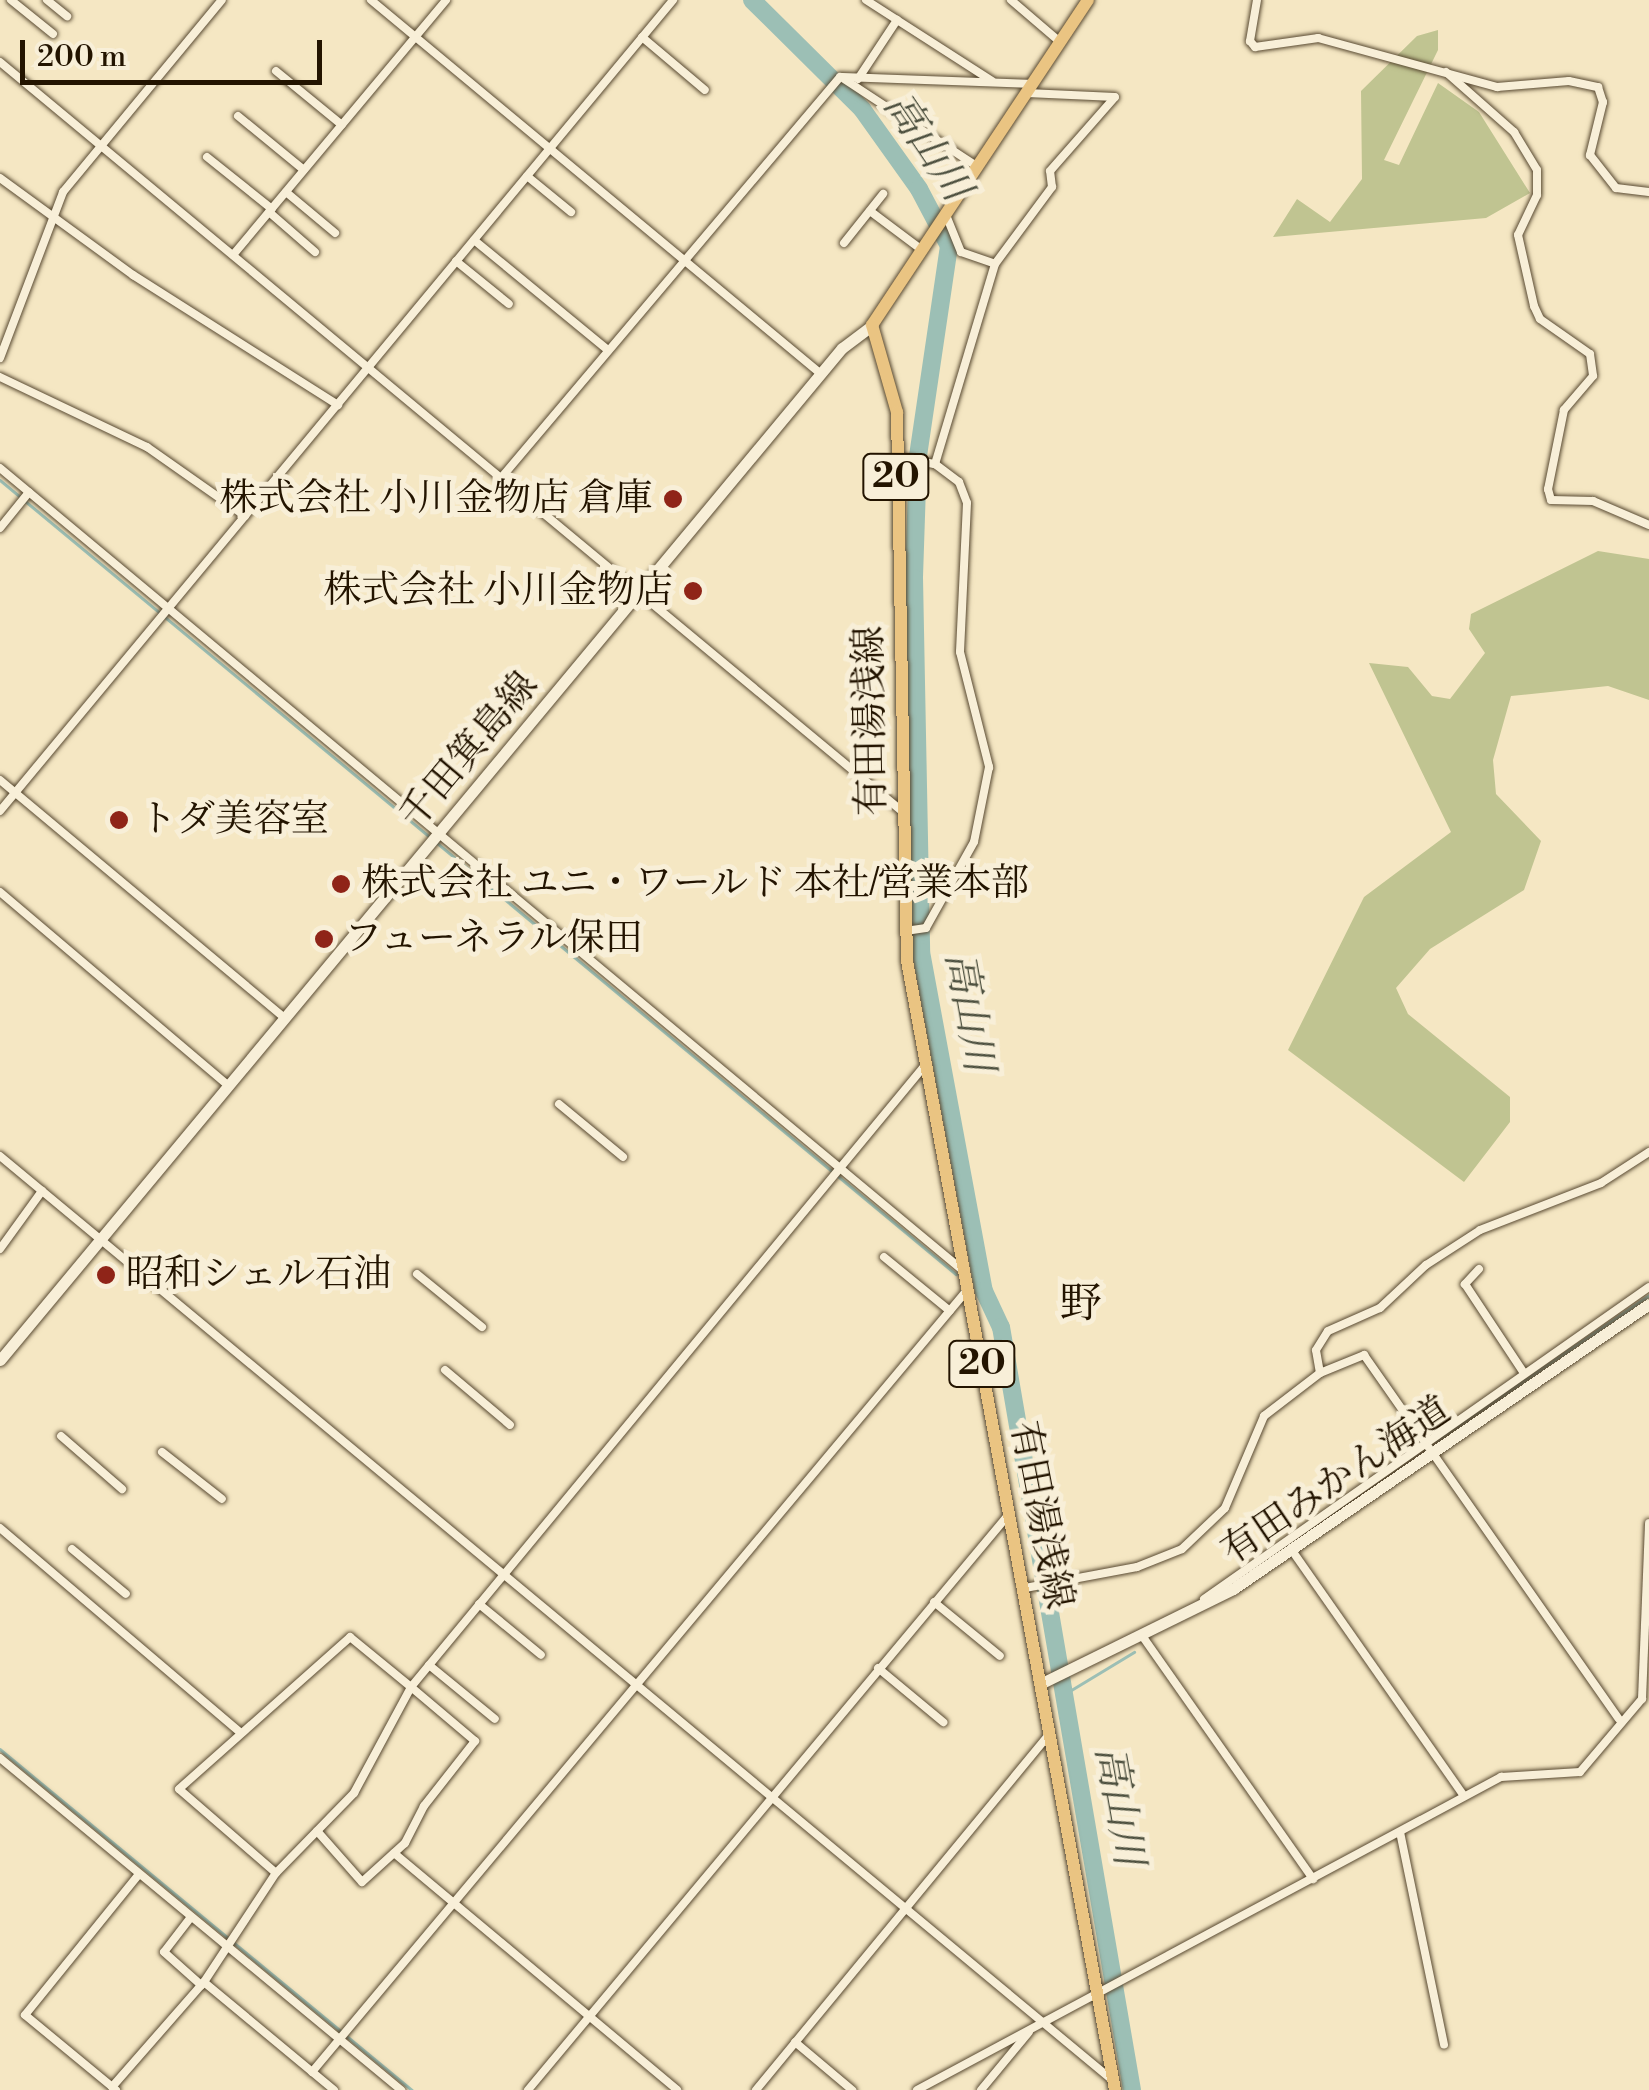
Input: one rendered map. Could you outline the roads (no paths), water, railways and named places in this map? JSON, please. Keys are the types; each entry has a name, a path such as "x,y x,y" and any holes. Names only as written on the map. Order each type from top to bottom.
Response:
{"main road":[{"path":"872,325 1088,0"},
{"name":"千田箕島線","path":"0,1360 821,374 872,325"},
{"name":"有田湯浅線","path":"872,325 894,389 905,931 964,1272 1024,1588 1046,1682 1050,1732 1103,1990 1115,2086"},
{"name":"有田みかん海道","path":"1046,1682 1186,1615 1430,1446 1649,1304"}],"street":[{"path":"11,0 53,34"},
{"path":"47,0 68,16"},
{"path":"0,358 68,184 222,0"},
{"path":"371,0 821,374"},
{"path":"233,256 446,0"},
{"path":"0,810 673,0"},
{"path":"866,0 996,83"},
{"path":"1011,0 1060,42"},
{"path":"1257,0 1250,41 1254,47 1318,38 1497,87 1569,81 1598,87 1603,102 1590,155 1616,188 1649,192"},
{"path":"856,81 897,20"},
{"path":"642,38 705,90"},
{"path":"0,62 903,812"},
{"path":"276,70 342,125"},
{"path":"1446,72 1514,132 1537,170 1537,195 1518,235 1534,306 1540,319 1590,354 1593,376 1564,410 1548,490 1552,500 1593,501 1649,525"},
{"path":"501,478 840,77 856,81 996,83 1116,97 1050,171 1052,186 996,264 931,463"},
{"path":"856,81 978,167"},
{"path":"238,116 304,170"},
{"path":"207,157 315,252"},
{"path":"527,176 570,212"},
{"path":"0,178 54,218 338,405"},
{"path":"286,192 336,232"},
{"path":"844,243 883,194"},
{"path":"870,210 922,250"},
{"path":"945,216 961,252 996,264"},
{"path":"474,240 608,350"},
{"path":"456,261 509,304"},
{"path":"0,376 146,447 245,516"},
{"path":"896,457 931,463 959,482 967,504 960,652 989,767 974,842 926,928 905,931"},
{"path":"0,468 434,840 964,1272"},
{"path":"0,528 29,492"},
{"path":"0,780 285,1018"},
{"path":"0,892 229,1086"},
{"path":"140,1874 25,2015 114,2088 202,1983 276,1873 354,1792 411,1687 926,1064"},
{"path":"559,1104 624,1157"},
{"path":"1320,1373 1316,1350 1328,1330 1380,1308 1426,1265 1480,1230 1601,1182 1649,1152"},
{"path":"0,1156 772,1798 1037,2026 1115,2086"},
{"path":"0,1249 42,1192"},
{"path":"884,1258 950,1311"},
{"path":"1479,1269 1465,1284 1524,1373"},
{"path":"417,1274 482,1327"},
{"path":"1430,1446 1524,1373 1649,1287"},
{"path":"312,2072 968,1290"},
{"path":"1024,1588 1137,1568 1182,1549 1224,1508 1264,1416 1320,1373 1364,1355 1619,1718"},
{"path":"445,1370 510,1424"},
{"path":"61,1436 122,1489"},
{"path":"162,1452 222,1499"},
{"path":"528,2090 1010,1514"},
{"path":"917,2090 1501,1777 1580,1772 1619,1718 1642,1699 1649,1523"},
{"path":"0,1528 241,1733"},
{"path":"1287,1545 1463,1796"},
{"path":"72,1549 126,1594"},
{"path":"934,1602 1000,1656"},
{"path":"479,1604 541,1655"},
{"path":"276,1873 178,1788 350,1637 476,1741 394,1853 362,1882 316,1831"},
{"path":"1143,1637 1312,1879"},
{"path":"429,1665 494,1719"},
{"path":"878,1668 942,1722"},
{"path":"756,2090 1050,1732"},
{"path":"0,1758 401,2090"},
{"path":"1400,1832 1444,2044"},
{"path":"394,1853 677,2090"},
{"path":"191,1917 164,1952 334,2090"},
{"path":"980,2090 1037,2026"},
{"path":"794,2042 852,2090"}],"waterway":[{"name":"高山川","path":"752,0 862,109 919,189 949,246 918,456 914,578 921,952 984,1291 1001,1327 1132,2090"},
{"path":"0,480 430,837"},
{"path":"436,842 956,1274"},
{"name":"高山川","path":"977,1287 984,1291"},
{"path":"1436,1441 1649,1295"},
{"path":"1063,1695 1134,1652"},
{"path":"0,1749 342,2032"},
{"path":"348,2037 412,2090"}],"place":[{"name":"株式会社 小川金物店 倉庫","path":"673,499"},
{"name":"株式会社 小川金物店","path":"693,591"},
{"name":"トダ美容室","path":"119,820"},
{"name":"株式会社 ユニ・ワールド 本社/営業本部","path":"341,884"},
{"name":"フューネラル保田","path":"324,939"},
{"name":"昭和シェル石油","path":"106,1275"}],"district":[{"name":"野","path":"1081,1305"}]}
